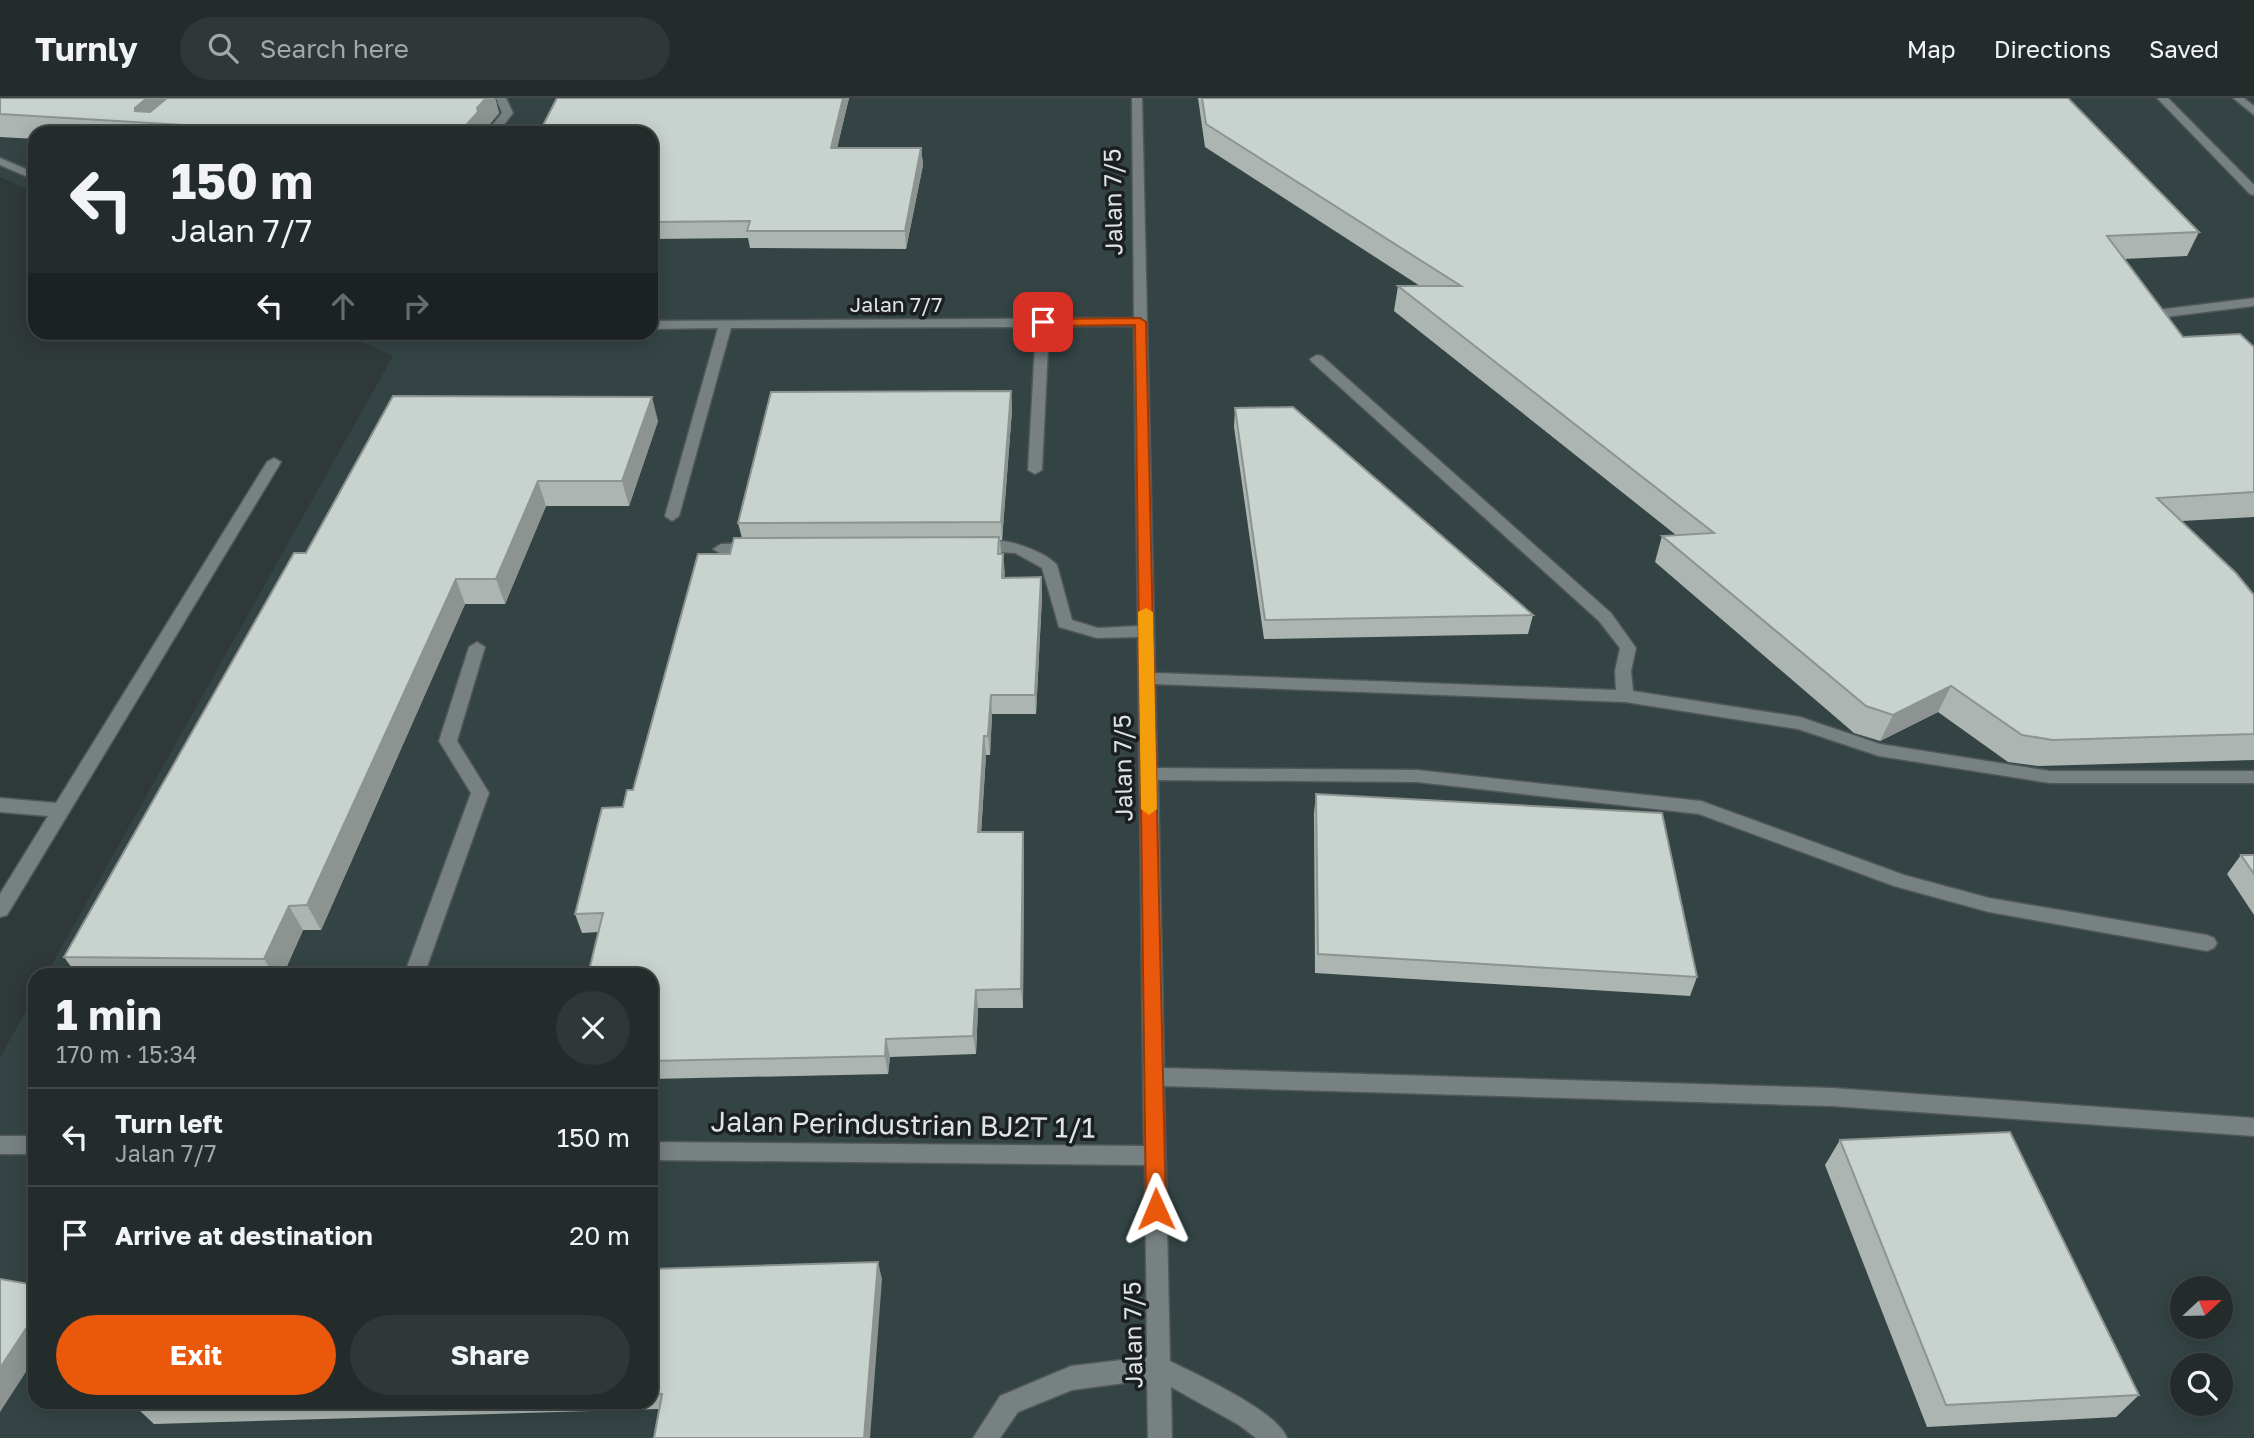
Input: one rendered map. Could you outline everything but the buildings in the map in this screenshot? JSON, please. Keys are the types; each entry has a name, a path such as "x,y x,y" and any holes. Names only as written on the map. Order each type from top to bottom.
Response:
{"street":[{"path":"497,126 508,113 501,98"},
{"name":"Jalan 7/5","path":"1137,98 1160,1438"},
{"path":"2162,98 2254,192"},
{"path":"2238,98 2254,112"},
{"path":"0,161 28,174"},
{"path":"2157,314 2254,302"},
{"path":"1035,470 1043,322"},
{"name":"Jalan 7/7","path":"658,326 1140,322"},
{"path":"672,516 725,325"},
{"path":"1317,359 1605,617 1629,648 1623,671 1625,696"},
{"path":"0,910 274,461"},
{"path":"965,546 1018,548 1049,565 1065,623 1097,634 1146,631"},
{"path":"721,548 775,548"},
{"path":"417,968 480,793 447,741 477,647"},
{"path":"1147,678 1625,696 1800,723 1879,750 2050,777 2254,776"},
{"path":"1148,774 1417,776 1701,808 1901,881 1989,905 2207,943"},
{"path":"0,805 61,810"},
{"path":"1154,1077 1832,1097 2254,1127"},
{"path":"0,1145 28,1145"},
{"name":"Jalan Perindustrian BJ2T 1/1","path":"658,1151 1155,1156"},
{"path":"985,1438 1009,1404 1071,1378 1159,1367 1248,1416 1275,1438"}],"shaded area":[{"path":"0,98 2254,98 2254,1438 0,1438 0,1058 28,1008 28,1409 658,1409 658,968 50,968 393,356 358,340 658,340 658,126 28,126 28,190 0,177"}],"slow traffic":[{"path":"1146,612 1149,809"}],"route":[{"path":"1043,322 1140,322 1156,1209"}]}
